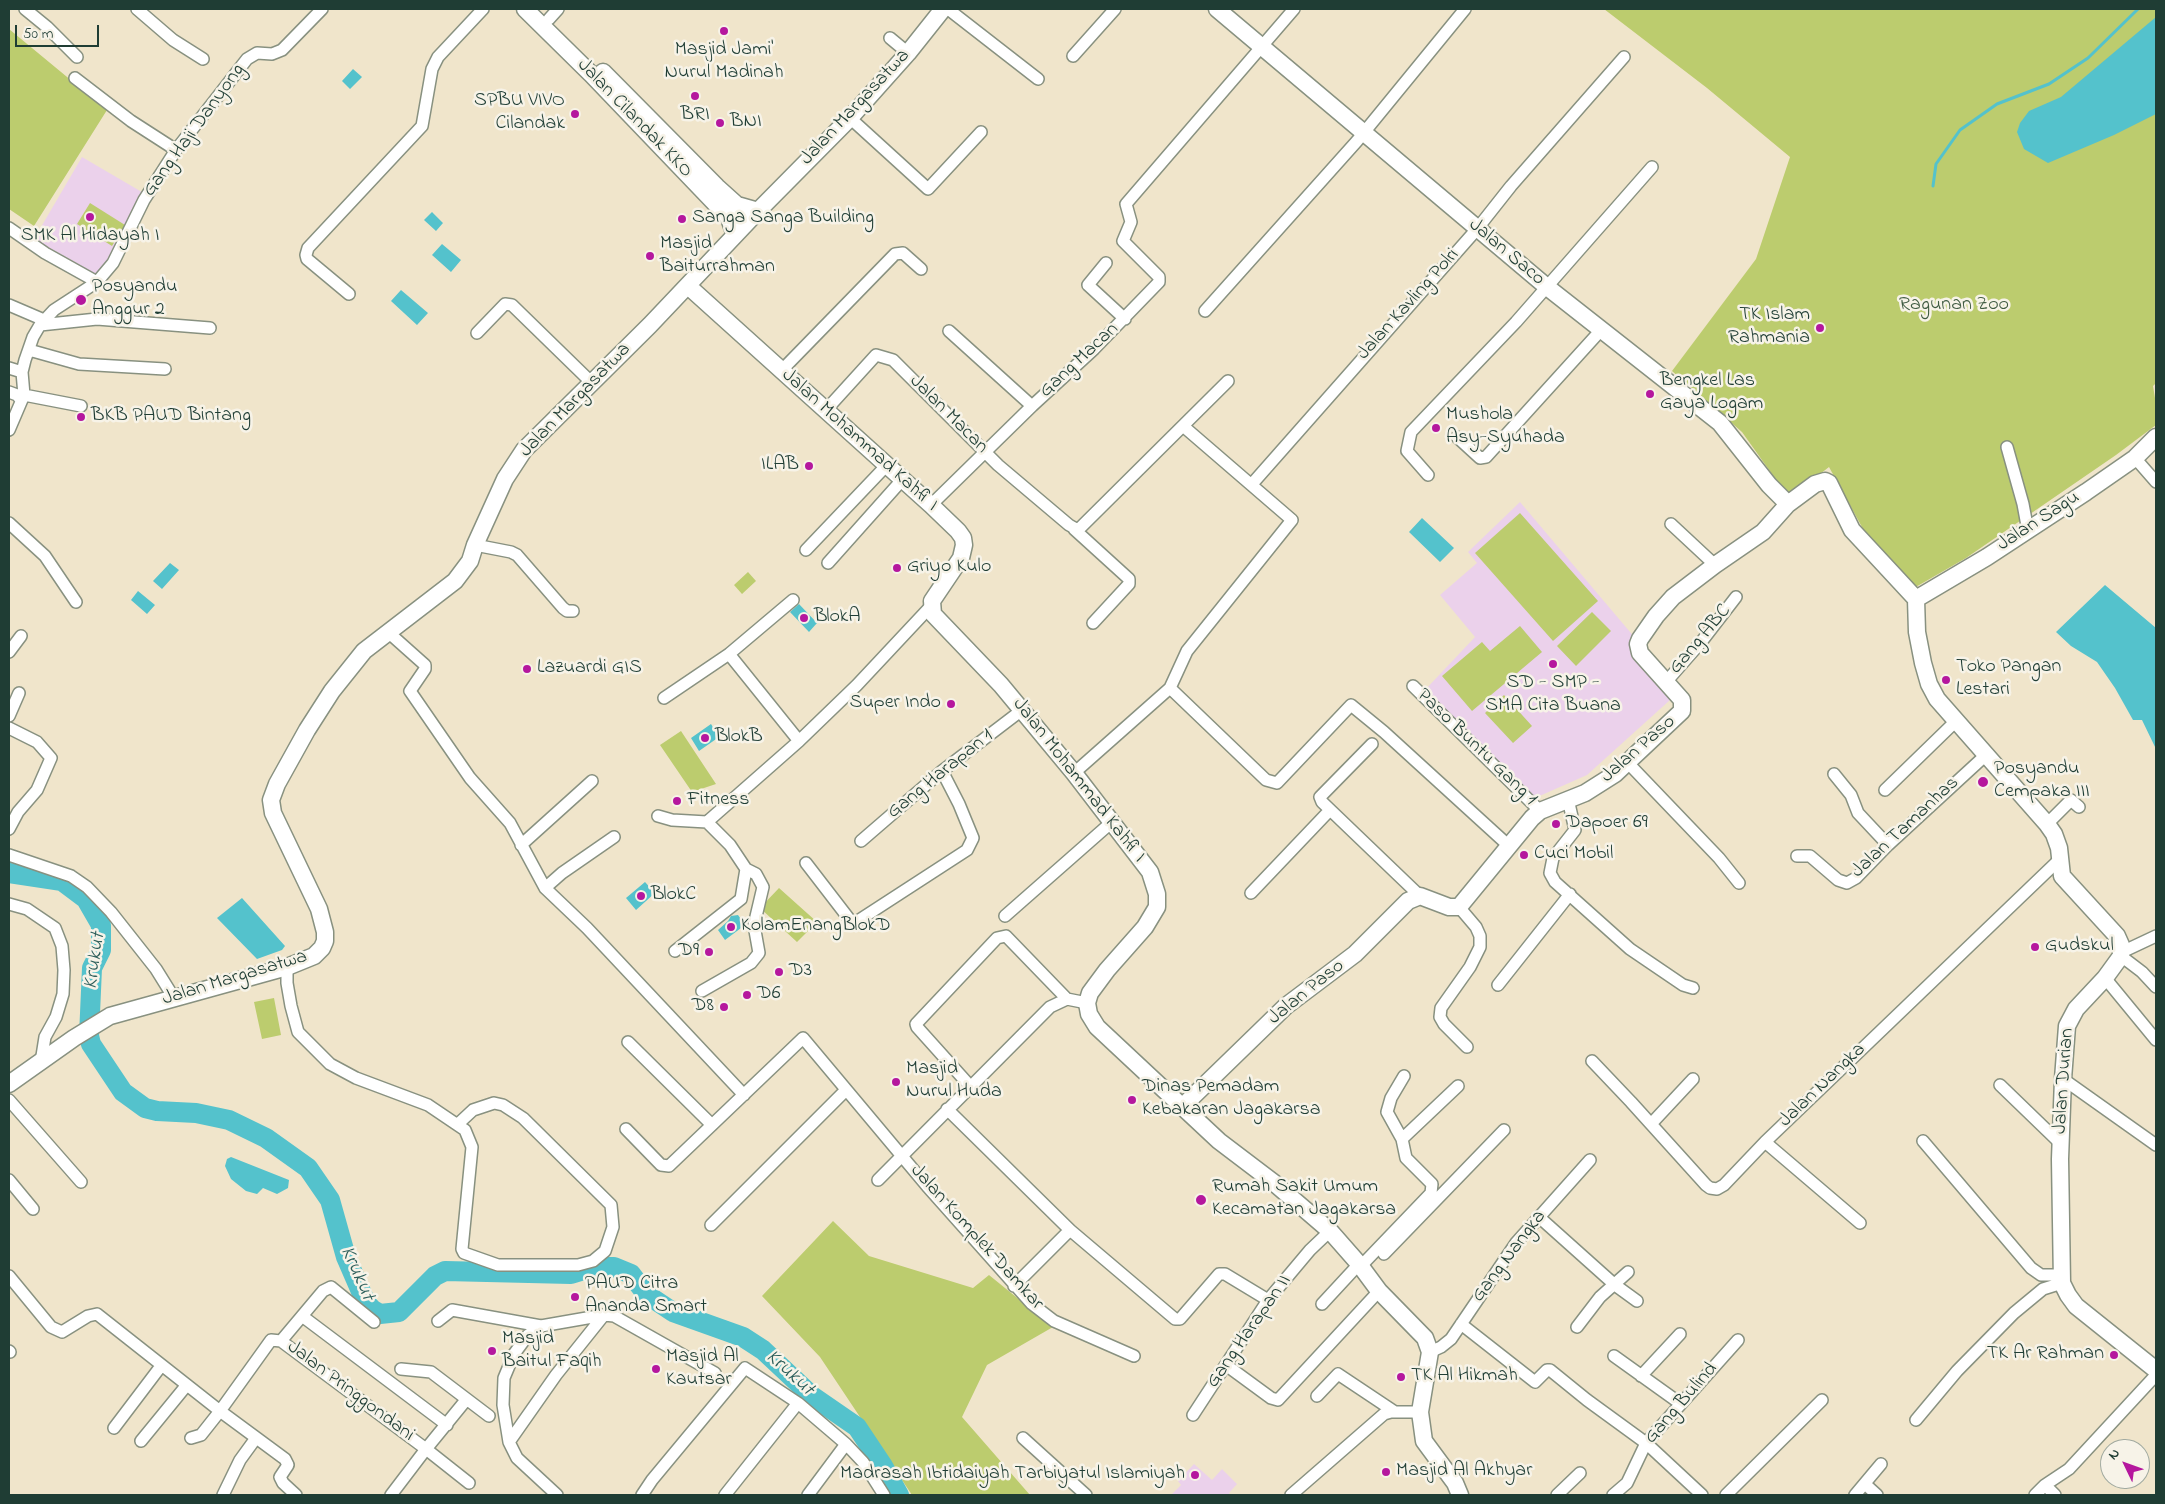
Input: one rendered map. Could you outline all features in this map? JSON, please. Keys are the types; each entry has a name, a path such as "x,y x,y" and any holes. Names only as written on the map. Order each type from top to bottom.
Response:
{"main road":[{"name":"Jalan Cilandak KKO","path":"525,9 591,74 729,218 735,235"},
{"name":"Jalan Margasatwa","path":"9,1084 74,1038 110,1016 287,967 314,956 322,948 325,940 319,909 273,814 271,800 277,784 307,730 332,692 364,651 455,581 470,561 475,545 505,479 524,450 688,286 758,211 850,118 908,53 943,9"},
{"name":"Jalan Saco","path":"1217,9 1477,230 1720,423 1768,485 1788,504"},
{"name":"Jalan Cilandak KKO","path":"549,12 717,187 737,204 758,211"},
{"name":"Jalan Mohammad Kahfi I","path":"688,286 958,531 964,545 962,558 934,595 931,606 933,614 1001,685 1074,772 1150,872 1158,894 1156,907 1145,927 1107,970 1090,993 1087,1004"},
{"name":"Jalan Sagu","path":"1916,599 1947,582 2028,531 2154,443"},
{"name":"Jalan Paso","path":"1459,907 1540,810 1600,785 1628,762 1682,711 1682,700 1640,653 1638,644 1665,606 1715,565 1763,532 1788,504 1820,481 1829,483 1852,530 1916,599"},
{"path":"1916,599 1917,632 1929,684 1937,699 2047,824 2054,834 2062,876 2117,936 2122,954"},
{"name":"Jalan Paso","path":"1182,1107 1286,1006 1355,954 1404,905 1420,896"},
{"path":"1420,896 1449,907 1459,907"},
{"name":"Jalan Durian","path":"2122,954 2105,978 2070,1016 2068,1026 2060,1143 2062,1279 2068,1296 2076,1306 2156,1370"},
{"path":"1087,1004 1089,1014 1097,1027 1182,1107 1219,1141 1288,1194 1330,1231 1379,1291 1425,1338 1430,1352 1420,1412 1424,1441 1455,1484 1460,1495"}],"street":[{"path":"25,9 47,27 77,57"},
{"path":"136,9 173,40 203,59"},
{"name":"Gang Haji Danyong","path":"23,398 22,372 29,350 42,322 54,310 97,282 113,263 144,200 176,150 246,59 258,53 272,54 282,50 322,9"},
{"path":"349,294 307,260 308,248 422,126 432,69 438,57 483,9"},
{"path":"948,9 1038,79"},
{"path":"1073,56 1114,9"},
{"path":"1261,47 1294,9"},
{"path":"1205,311 1364,133 1465,9"},
{"path":"890,38 908,53"},
{"name":"Gang Macan","path":"931,506 1032,406 1125,319 1159,282 1158,277 1123,241 1131,222 1126,204 1261,47"},
{"name":"Jalan Kavling Polri","path":"1252,484 1477,230 1511,186 1624,57"},
{"path":"76,78 131,121 176,150"},
{"path":"850,118 928,188 981,132"},
{"path":"1428,475 1407,451 1411,432 1516,322 1652,167"},
{"path":"9,228 45,253 97,282"},
{"path":"780,371 895,254 902,253 921,269"},
{"path":"1106,263 1088,285 1125,319"},
{"path":"477,333 505,304 512,304 592,382"},
{"path":"9,305 42,322 97,319 210,328"},
{"path":"1458,437 1480,458 1486,457 1602,329"},
{"path":"949,331 1032,406"},
{"path":"29,350 79,364 165,369"},
{"name":"Jalan Macan","path":"826,410 876,355 893,360 1027,490 1129,578 1129,584 1093,623"},
{"path":"9,368 22,372"},
{"path":"1074,529 1082,528 1228,381"},
{"path":"9,392 23,398 43,397 81,406"},
{"path":"9,430 23,398"},
{"path":"1074,772 1170,688 1187,651 1292,520 1183,426"},
{"path":"2007,447 2028,531"},
{"path":"2135,458 2156,482"},
{"path":"806,550 886,466"},
{"path":"828,563 902,480"},
{"path":"9,523 45,556 76,602"},
{"path":"1671,524 1715,565"},
{"path":"475,545 511,552 517,555 567,611 573,611"},
{"name":"Gang ABC","path":"1666,682 1709,633 1736,597"},
{"path":"664,698 729,654 793,600"},
{"path":"707,822 799,741 857,685 931,606"},
{"path":"388,632 424,665 425,669 410,691 470,778 510,823 545,888 588,928 744,1095"},
{"path":"9,652 21,636"},
{"path":"729,654 799,741"},
{"name":"Paso Buntu Gang 1","path":"1412,686 1540,810"},
{"path":"1170,688 1266,780 1276,783 1351,705 1384,732 1509,846"},
{"path":"9,716 19,693"},
{"name":"Gang Harapan 1","path":"862,840 942,771 1022,710"},
{"path":"1885,790 1956,721"},
{"path":"9,728 37,742 51,758 37,790 18,812 9,828"},
{"path":"1372,744 1320,797 1330,810 1420,896"},
{"name":"Jalan Tamanhas","path":"1797,856 1810,856 1838,880 1847,883 1856,878 1888,845 1987,754"},
{"path":"1628,762 1719,858 1739,883"},
{"path":"806,863 853,924 967,850 973,838 959,804 942,771"},
{"path":"1834,774 1851,795 1858,813 1888,845"},
{"path":"522,845 592,781"},
{"path":"1568,799 1574,818 1575,830 1553,858 1550,873 1555,882 1630,949 1683,985 1693,988"},
{"path":"2047,824 2071,800 2079,807"},
{"path":"1251,893 1330,810"},
{"path":"658,816 672,820 707,822 730,845 746,869 756,874 763,887 754,925 758,953 751,963 702,991"},
{"path":"1005,916 1113,821"},
{"path":"545,888 562,873 614,837"},
{"path":"9,855 71,876 87,887 111,912 145,955 174,998"},
{"name":"Jalan Nangka","path":"1592,1061 1710,1188 1717,1189 1724,1185 1765,1142 2060,858"},
{"path":"674,951 741,899 746,869"},
{"path":"1498,986 1570,894"},
{"path":"9,904 27,909 55,928 62,946 64,970 62,994 56,1017 45,1037 41,1062"},
{"path":"1459,907 1476,927 1480,936 1480,947 1470,967 1441,1008 1440,1017 1444,1024 1467,1047"},
{"path":"970,1086 917,1028 916,1024 997,938 1006,936 1066,999 1087,1004"},
{"path":"2156,936 2122,954 2156,988"},
{"path":"287,967 287,983 298,1032 330,1064 356,1078 428,1105 465,1130 472,1147 462,1249 464,1253 498,1265 578,1265 593,1260 605,1250 613,1227 611,1205 522,1118 504,1105 494,1103 473,1110 458,1124"},
{"path":"2105,978 2156,1040"},
{"name":"Jalan Komplek Damkar","path":"902,1156 1050,1007 1066,999"},
{"name":"Jalan Komplek Damkar","path":"626,1129 665,1167 673,1163 803,1038 902,1156 1014,1286 1032,1304 1054,1321 1134,1356"},
{"path":"628,1042 712,1125"},
{"path":"1362,1268 1431,1193 1432,1184 1406,1158 1402,1139 1387,1112 1391,1098 1404,1076"},
{"path":"1651,1124 1693,1079"},
{"path":"2063,1079 2156,1145"},
{"path":"2000,1085 2060,1143"},
{"path":"1402,1139 1458,1086"},
{"path":"711,1225 846,1090"},
{"path":"9,1100 80,1182"},
{"path":"947,1109 1070,1230 1174,1319 1180,1318 1219,1274 1225,1274 1268,1300"},
{"path":"1322,1304 1362,1268 1504,1130"},
{"path":"1923,1141 2031,1268 2041,1275 2062,1279"},
{"path":"1765,1142 1860,1224"},
{"path":"878,1180 902,1156"},
{"name":"Gang Nangka","path":"1430,1352 1441,1347 1451,1339 1516,1243 1538,1216 1590,1160"},
{"path":"9,1180 32,1209"},
{"path":"1538,1216 1615,1285 1637,1301"},
{"path":"1014,1286 1070,1230"},
{"name":"Gang Harapan II","path":"1194,1415 1268,1300 1310,1250 1330,1231"},
{"path":"1577,1326 1600,1297 1628,1272"},
{"path":"9,1276 51,1327 62,1332 88,1316 98,1314 186,1386 286,1459 288,1465 280,1477 283,1483 296,1495"},
{"path":"1916,1420 1957,1371 2014,1313 2043,1289 2062,1279"},
{"path":"281,1341 323,1291 330,1287 374,1322"},
{"path":"1226,1365 1271,1398 1278,1400 1379,1291"},
{"path":"438,1321 452,1310 541,1326 604,1315 614,1316 715,1373"},
{"path":"509,1442 556,1375 604,1315"},
{"path":"302,1316 446,1425"},
{"path":"1461,1324 1534,1382 1549,1370 1646,1443 1702,1495"},
{"path":"541,1326 528,1335 519,1348 504,1378 503,1405 509,1442 516,1458 557,1495"},
{"path":"1641,1376 1680,1334"},
{"name":"Jalan Pringgondani","path":"220,1411 271,1340 281,1341 426,1448"},
{"name":"Gang Bulind","path":"1613,1495 1626,1483 1646,1443 1738,1340"},
{"path":"1614,1356 1681,1404"},
{"path":"114,1428 162,1366"},
{"path":"401,1368 431,1372 489,1416"},
{"path":"642,1495 652,1480 745,1368 798,1402 846,1444 863,1462 884,1495"},
{"path":"1317,1396 1338,1374 1395,1412"},
{"path":"2035,1495 2045,1485 2069,1469 2156,1375"},
{"path":"141,1441 186,1386"},
{"name":"Jalan Pringgondani","path":"392,1495 426,1448 466,1400"},
{"path":"1726,1495 1822,1400"},
{"path":"726,1495 798,1402"},
{"path":"191,1438 202,1435 220,1411"},
{"path":"1291,1495 1384,1414 1420,1412"},
{"path":"223,1495 240,1460 256,1438"},
{"path":"1024,1438 1086,1495"},
{"path":"808,1495 846,1444"},
{"path":"426,1448 469,1483"},
{"path":"1855,1495 1881,1464"},
{"path":"1557,1495 1580,1473"},
{"path":"1865,1484 1877,1495"},
{"path":"2045,1485 2054,1495"}],"shaded area":[{"name":"SMK Al Hidayah I","path":"82,157 147,195 99,276 34,239"},
{"name":"SD - SMP - SMA Cita Buana","path":"1520,502 1680,691 1587,775 1535,798 1424,691 1475,637 1440,595 1477,563 1468,552"},
{"name":"Madrasah Ibtidaiyah Tarbiyatul Islamiyah","path":"1194,1464 1212,1480 1222,1469 1237,1484 1229,1493 1231,1495 1171,1495 1181,1485 1178,1481"}],"green space":[{"name":"Ragunan Zoo","path":"1604,9 2156,9 2156,383 2153,386 2156,404 2156,425 2116,455 1966,558 1914,588 1868,538 1829,467 1789,498 1742,432 1672,371 1756,259 1790,157 1707,88"},
{"path":"9,29 107,110 34,226 9,209"},
{"path":"90,203 125,225 112,246 77,224"},
{"path":"1520,513 1598,601 1553,641 1475,553"},
{"path":"748,572 756,581 742,594 734,585"},
{"path":"1592,612 1611,631 1576,666 1557,646"},
{"path":"1520,626 1542,652 1472,711 1442,676 1482,642 1490,651"},
{"path":"1504,695 1532,726 1513,743 1485,713"},
{"path":"681,731 716,784 692,792 660,745"},
{"path":"779,888 817,922 797,942 760,908"},
{"path":"274,998 281,1035 262,1039 254,1002"},
{"path":"833,1221 869,1256 973,1288 989,1275 1053,1327 987,1365 962,1417 1030,1495 912,1495 820,1357 762,1296"}],"water":[{"path":"2156,17 2156,114 2114,135 2048,163 2024,149 2017,132 2020,123 2029,111 2061,97"},
{"path":"353,69 362,77 350,89 342,81"},
{"path":"432,212 443,223 436,231 424,220"},
{"path":"442,244 461,260 451,272 432,255"},
{"path":"401,290 428,313 417,325 391,301"},
{"path":"1422,518 1454,548 1440,562 1409,532"},
{"path":"170,563 179,570 162,589 153,581"},
{"path":"2105,585 2156,628 2156,749 2142,720 2133,720 2115,688 2097,662 2071,646 2056,632"},
{"path":"138,591 155,605 147,614 131,600"},
{"name":"BlokA","path":"799,604 817,623 809,632 790,612"},
{"name":"BlokB","path":"711,724 719,737 699,751 691,738"},
{"name":"BlokC","path":"645,882 655,893 636,910 626,898"},
{"path":"242,898 285,946 282,950 257,959 217,918"},
{"name":"KolamEnangBlokD","path":"738,915 745,925 725,940 718,930 731,916"},
{"path":"231,1157 289,1180 288,1188 277,1194 263,1188 257,1194 246,1191 231,1179 225,1166 227,1159"}],"waterway":[{"path":"1933,186 1936,164 1960,130 1997,104 2049,84 2088,58 2138,9"},
{"name":"Krukut","path":"9,873 62,881 86,899 101,925 101,950 92,968 89,1036 91,1044 123,1092 145,1108 157,1111 196,1113 229,1120 266,1138 308,1168 330,1200 346,1257 366,1303 373,1310 380,1314 399,1312 435,1276 445,1271 571,1274 594,1267 614,1267 631,1274 646,1294 673,1312 743,1337 763,1350 812,1396 857,1427 883,1466 899,1495"}],"place":[{"name":"Masjid Jami' Nurul Madinah","path":"724,31"},
{"name":"BRI","path":"695,96"},
{"name":"SPBU VIVO Cilandak","path":"575,114"},
{"name":"BNI","path":"720,123"},
{"name":"SMK Al Hidayah I","path":"90,217"},
{"name":"Sanga Sanga Building","path":"682,219"},
{"name":"Masjid Baiturrahman","path":"650,256"},
{"name":"Posyandu Anggur 2","path":"81,300"},
{"name":"TK Islam Rahmania","path":"1820,328"},
{"name":"Bengkel Las Gaya Logam","path":"1650,394"},
{"name":"BKB PAUD Bintang","path":"81,417"},
{"name":"Mushola Asy-Syuhada","path":"1436,428"},
{"name":"ILAB","path":"809,466"},
{"name":"Griyo Kulo","path":"897,568"},
{"name":"BlokA","path":"804,618"},
{"name":"SD - SMP - SMA Cita Buana","path":"1553,664"},
{"name":"Lazuardi GIS","path":"527,669"},
{"name":"Toko Pangan Lestari","path":"1946,680"},
{"name":"Super Indo","path":"951,704"},
{"name":"BlokB","path":"705,738"},
{"name":"Posyandu Cempaka III","path":"1983,782"},
{"name":"Fitness","path":"677,801"},
{"name":"Dapoer 69","path":"1556,824"},
{"name":"Cuci Mobil","path":"1524,855"},
{"name":"BlokC","path":"641,896"},
{"name":"KolamEnangBlokD","path":"731,927"},
{"name":"Gudskul","path":"2035,947"},
{"name":"D9","path":"709,952"},
{"name":"D3","path":"779,972"},
{"name":"D6","path":"747,995"},
{"name":"D8","path":"724,1007"},
{"name":"Masjid Nurul Huda","path":"896,1082"},
{"name":"Dinas Pemadam Kebakaran Jagakarsa","path":"1132,1100"},
{"name":"Rumah Sakit Umum Kecamatan Jagakarsa","path":"1201,1200"},
{"name":"PAUD Citra Ananda Smart","path":"575,1297"},
{"name":"Masjid Baitul Faqih","path":"492,1351"},
{"name":"TK Ar Rahman","path":"2114,1355"},
{"name":"Masjid Al Kautsar","path":"656,1369"},
{"name":"TK Al Hikmah","path":"1401,1377"},
{"name":"Masjid Al Akhyar","path":"1386,1472"},
{"name":"Madrasah Ibtidaiyah Tarbiyatul Islamiyah","path":"1195,1475"}]}
